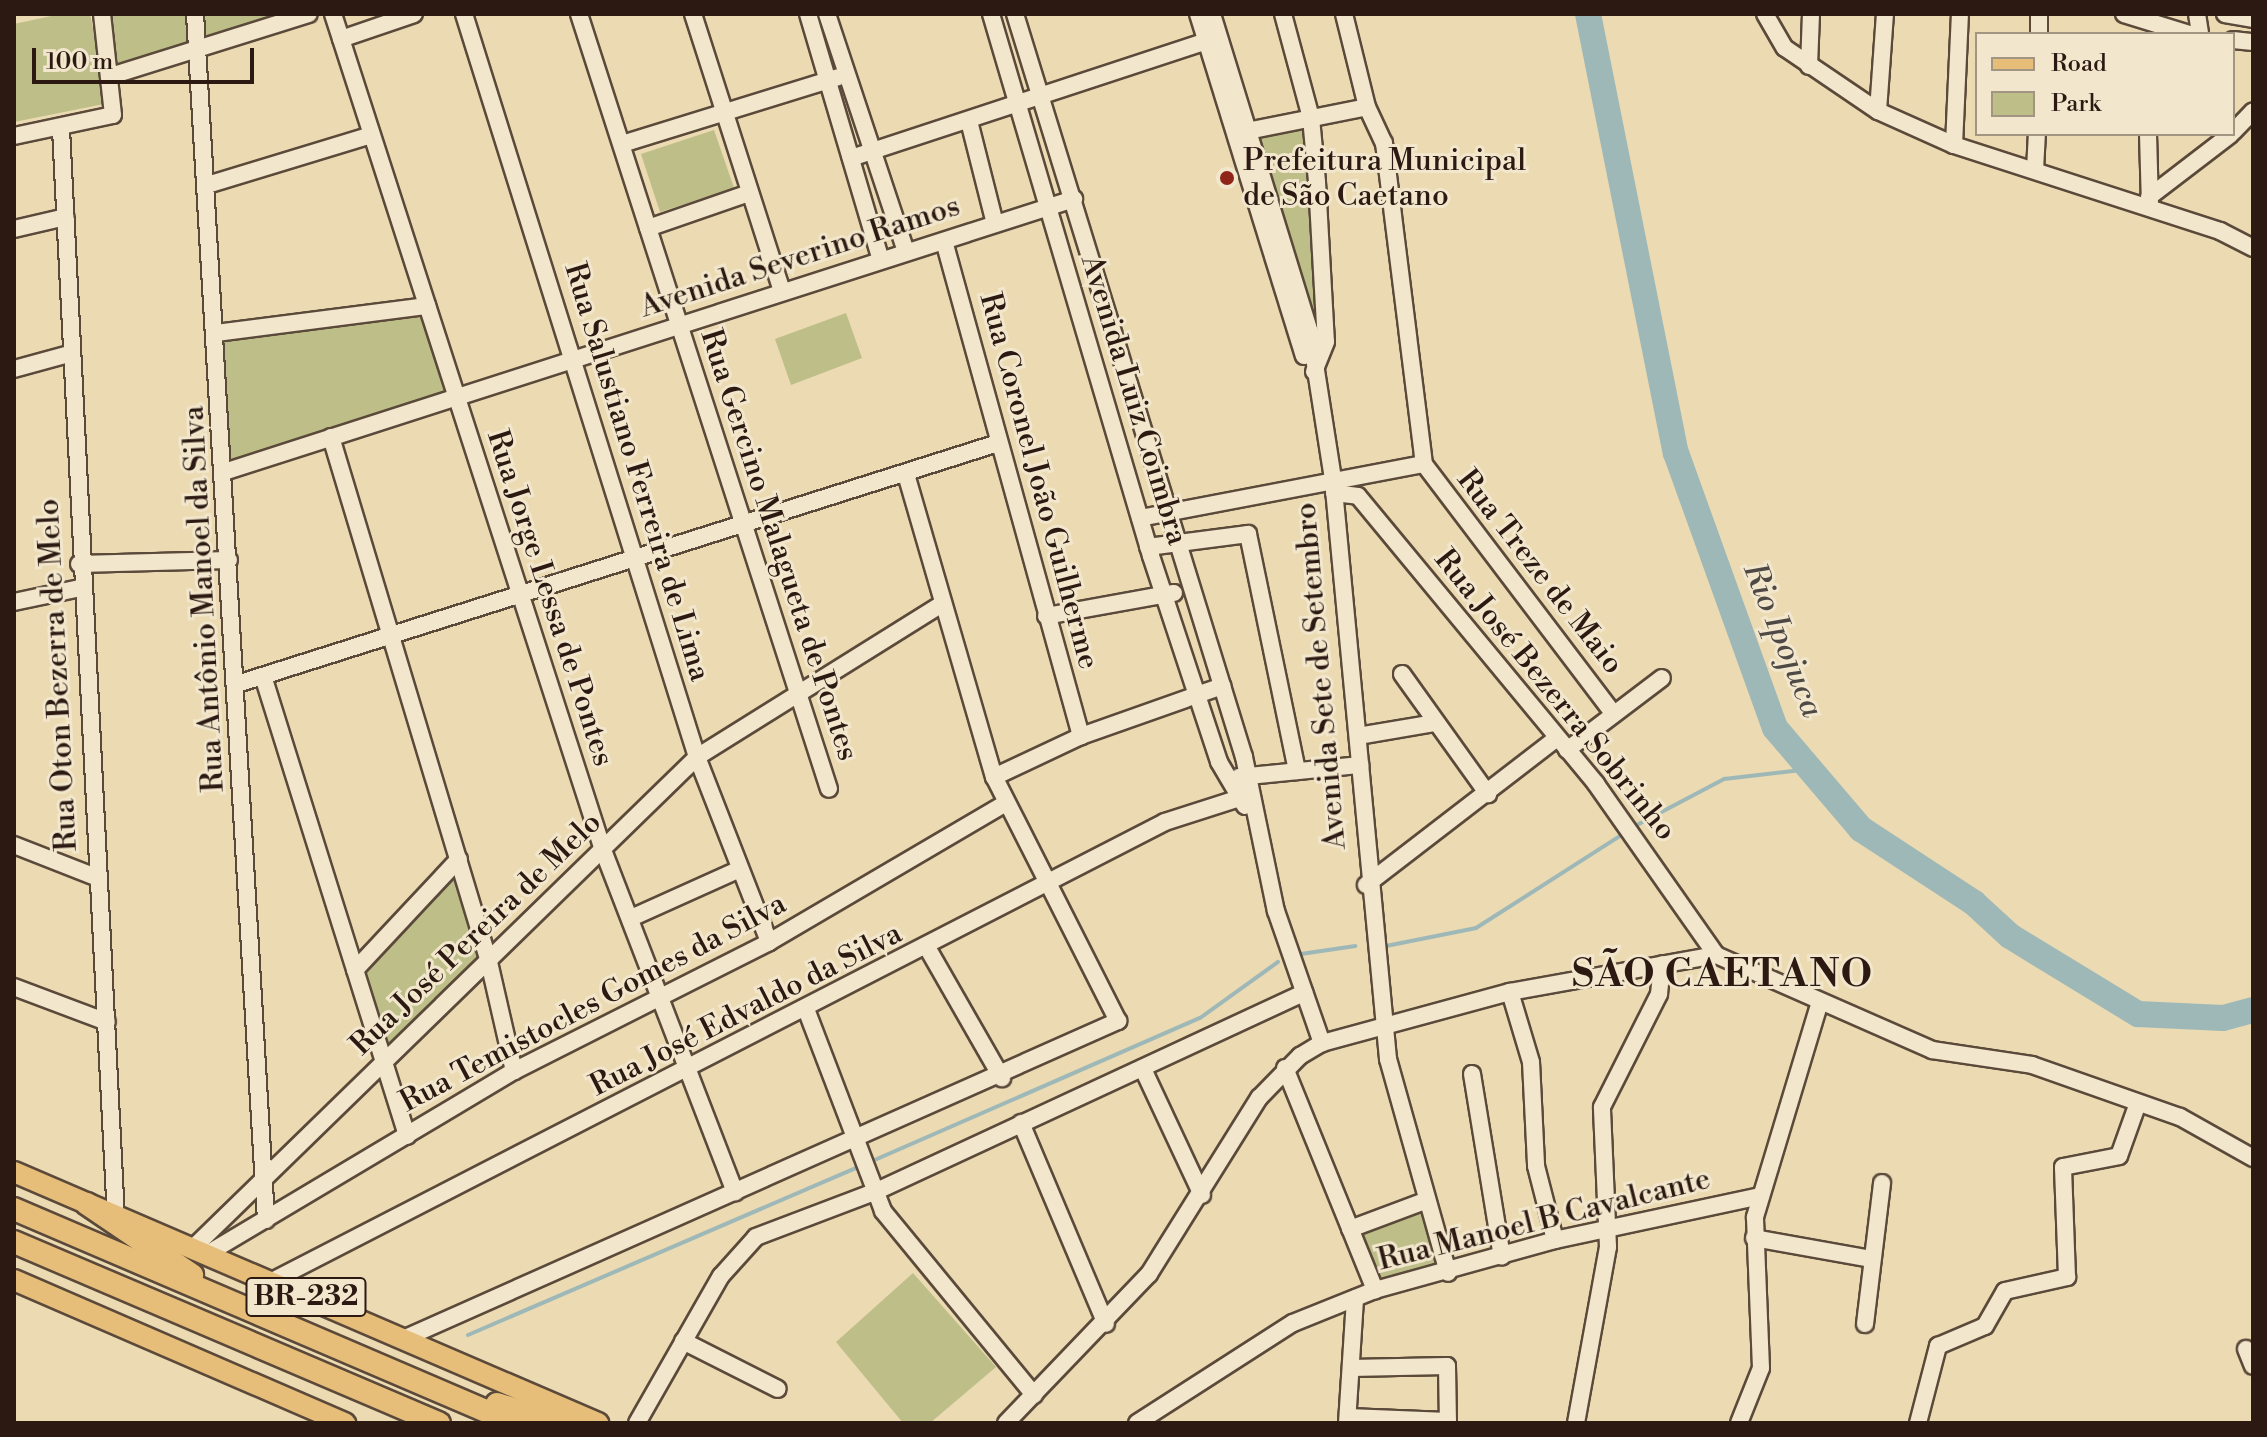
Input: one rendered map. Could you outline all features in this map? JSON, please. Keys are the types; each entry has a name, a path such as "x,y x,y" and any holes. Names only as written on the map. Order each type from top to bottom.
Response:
{"highway":[{"path":"87,1204 242,1309"},
{"name":"BR-232","path":"14,1209 514,1423"},
{"name":"BR-232","path":"14,1242 439,1423"},
{"path":"377,1365 560,1423"},
{"path":"335,1378 411,1423"}],"main road":[{"name":"BR-232","path":"14,1172 598,1423"},
{"path":"14,1280 345,1423"}],"street":[{"path":"14,136 101,122 116,108 114,75 102,14"},
{"name":"Rua Antônio Manoel da Silva","path":"195,14 237,684 266,1220"},
{"path":"114,75 309,14"},
{"name":"Rua Jorge Lessa de Pontes","path":"333,14 603,850 631,918 683,1073 735,1192"},
{"path":"341,39 414,14"},
{"name":"Rua Salustiano Ferreira de Lima","path":"464,14 697,757 738,870 769,942"},
{"name":"Rua Gercino Malagueta de Pontes","path":"579,14 829,789"},
{"path":"693,14 782,292"},
{"path":"808,14 881,260"},
{"path":"827,14 906,252"},
{"name":"Avenida Luiz Coimbra","path":"991,14 1148,547 1198,694 1238,778 1322,1043"},
{"name":"Avenida Luiz Coimbra","path":"1015,14 1074,199 1173,542 1222,686 1238,778"},
{"path":"1198,14 1214,39"},
{"path":"1212,14 1214,39"},
{"path":"1283,14 1311,118 1325,283 1326,342 1313,372"},
{"path":"1140,518 1334,486 1424,464 1384,143 1367,107 1344,14"},
{"path":"1765,14 1785,48 1878,111 1954,145 2149,203 2253,248"},
{"path":"1809,66 1811,14"},
{"path":"1878,111 1885,14"},
{"path":"1954,145 1960,14"},
{"path":"2124,14 2141,24 2179,32"},
{"path":"2225,14 2253,19"},
{"path":"851,158 1214,39"},
{"name":"Avenida Sete de Setembro","path":"1214,39 1291,286 1318,395 1334,486 1358,736 1366,885 1377,952 1383,1025 1448,1273"},
{"path":"622,144 847,74"},
{"path":"1243,132 1367,107"},
{"path":"969,121 995,224"},
{"name":"Rua Oton Bezerra de Melo","path":"61,129 80,588 116,1217"},
{"path":"207,185 372,135"},
{"path":"2035,170 2037,136"},
{"path":"2148,136 2149,203"},
{"path":"2149,203 2227,136"},
{"path":"648,228 749,193"},
{"name":"Avenida Severino Ramos","path":"224,472 1074,199"},
{"path":"14,229 66,217"},
{"name":"Rua Coronel João Guilherme","path":"944,241 1081,736"},
{"path":"1291,286 1325,283"},
{"path":"216,333 427,306"},
{"path":"14,369 69,354"},
{"path":"331,437 489,962 514,1071"},
{"path":"237,684 907,477 998,443"},
{"name":"Rua Treze de Maio","path":"1424,464 1613,713"},
{"path":"403,1339 735,1192 861,1142 1118,1021 994,777 939,606 907,477"},
{"name":"Rua José Bezerra Sobrinho","path":"1334,486 1358,496 1562,744 1638,842 1716,955"},
{"path":"1148,547 1242,531 1252,541 1297,771"},
{"path":"79,564 229,560"},
{"path":"14,602 80,588"},
{"path":"1046,616 1165,595 1188,588"},
{"name":"Rua José Pereira de Melo","path":"200,1251 264,1180 697,757 939,606"},
{"path":"1402,674 1434,723 1488,794"},
{"path":"263,676 407,1136"},
{"path":"1366,885 1488,794 1662,678"},
{"path":"994,777 1081,736 1222,686"},
{"path":"1358,736 1434,723"},
{"path":"1238,778 1360,765"},
{"name":"Rua José Edvaldo da Silva","path":"270,1282 928,949 1165,822 1244,796"},
{"name":"Rua Temistocles Gomes da Silva","path":"200,1251 266,1220 514,1071 769,942 1006,803"},
{"path":"14,845 98,878"},
{"path":"355,970 459,859"},
{"path":"631,918 738,870"},
{"path":"928,949 1002,1078"},
{"path":"1006,1423 1106,1324 1174,1243 1285,1068 1322,1043 1510,992 1716,955 1819,1005 1949,1055 2032,1065 2220,1136 2253,1158"},
{"path":"1576,1423 1608,1228 1602,1107 1659,994 1662,964"},
{"path":"14,987 107,1022"},
{"path":"1510,992 1531,1062 1536,1166 1555,1240"},
{"path":"637,1423 739,1250 876,1185 1143,1069 1304,993"},
{"path":"1739,1423 1761,1368 1754,1238 1760,1196 1819,1005"},
{"path":"806,1009 900,1237 1034,1395"},
{"path":"1285,1068 1375,1290"},
{"path":"1143,1069 1202,1195"},
{"path":"1472,1074 1502,1257"},
{"path":"1918,1423 1934,1351 1985,1326 1999,1298 2067,1277 2066,1164 2119,1156 2138,1103"},
{"path":"1021,1123 1106,1324"},
{"path":"1865,1324 1882,1183"},
{"name":"Rua Manoel B Cavalcante","path":"1137,1423 1293,1323 1375,1290 1448,1273 1555,1240 1760,1196"},
{"path":"1350,1229 1427,1200"},
{"path":"1754,1238 1871,1259"},
{"path":"1351,1368 1447,1366 1448,1422 1348,1420 1355,1298"},
{"path":"683,1341 778,1389"},
{"path":"2246,1349 2253,1366"}],"green space":[{"path":"61,14 90,14 109,103 14,122 14,24"},
{"path":"102,14 315,14 114,75"},
{"path":"1314,116 1329,330 1309,333 1306,291 1255,131"},
{"path":"714,130 734,188 660,212 641,154"},
{"path":"427,306 455,397 224,472 216,333"},
{"path":"846,313 862,358 791,385 775,339"},
{"path":"455,875 481,956 389,1045 364,970"},
{"path":"1426,1205 1444,1270 1378,1287 1356,1233"},
{"path":"913,1273 996,1367 930,1423 903,1423 836,1342"}],"waterway":[{"name":"Rio Ipojuca","path":"1588,14 1676,453 1775,728 1861,829 1974,903 2010,936 2138,1014 2223,1018 2253,1010"},
{"path":"1633,827 1724,779 1810,769"},
{"path":"1386,946 1476,928 1626,832"},
{"path":"1301,954 1355,946"},
{"path":"870,1162 1200,1018 1278,962"},
{"path":"468,1335 862,1165"}],"place":[{"name":"Prefeitura Municipal de São Caetano","path":"1227,178"}],"district":[{"name":"SÃO CAETANO","path":"1723,975"}]}
